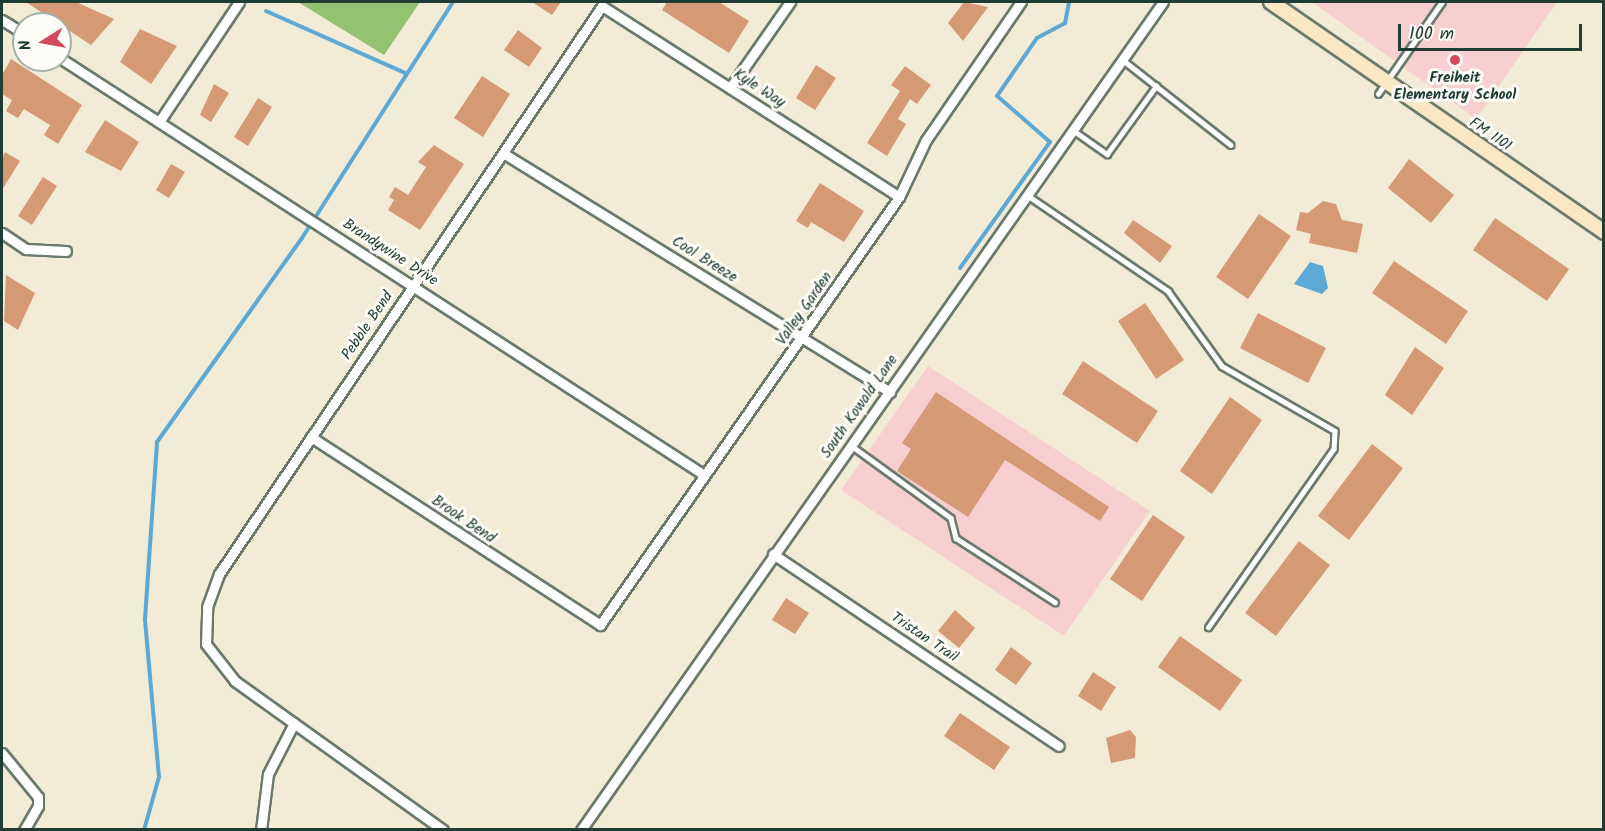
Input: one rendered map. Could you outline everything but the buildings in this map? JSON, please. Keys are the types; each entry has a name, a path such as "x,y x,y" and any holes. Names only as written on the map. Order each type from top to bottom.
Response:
{"main road":[{"name":"FM 1101","path":"1270,2 1381,88 1604,232"}],"street":[{"path":"159,122 239,2"},
{"path":"730,88 790,2"},
{"name":"Valley Garden","path":"600,625 704,475 803,339 899,197 926,140 1021,2"},
{"name":"South Kowald Lane","path":"581,830 1163,2"},
{"name":"Kyle Way","path":"602,6 899,197"},
{"name":"Pebble Bend","path":"442,830 235,681 206,644 207,607 219,574 602,6"},
{"name":"Brandywine Drive","path":"72,65 704,475"},
{"name":"Cool Breeze","path":"503,153 890,392"},
{"path":"2,233 26,249 66,251"},
{"name":"Brook Bend","path":"311,437 600,625"},
{"name":"Tristan Trail","path":"773,554 1059,746"},
{"path":"261,830 268,774 294,723"},
{"path":"2,753 38,796 38,806 24,830"}],"lane":[{"path":"1381,88 1442,2"},
{"path":"1122,59 1231,145"},
{"path":"1073,130 1107,154 1156,86"},
{"path":"1027,195 1173,295 1221,366 1335,431 1334,449 1209,627"},
{"path":"852,446 951,518 956,538 1055,603"}],"shaded area":[{"name":"Freiheit Elementary School","path":"1312,2 1557,2 1476,119"},
{"path":"928,366 1150,511 1064,636 841,490"}],"green space":[{"path":"298,2 420,2 384,55"}],"water":[{"path":"1310,262 1323,266 1328,288 1322,294 1294,284"}],"waterway":[{"path":"144,830 159,777 145,619 157,442 302,238 453,2"},
{"path":"960,268 1050,142 997,96 1037,38 1065,23 1069,2"},
{"path":"266,11 405,73"}],"place":[{"name":"Freiheit Elementary School","path":"1455,60"}]}
